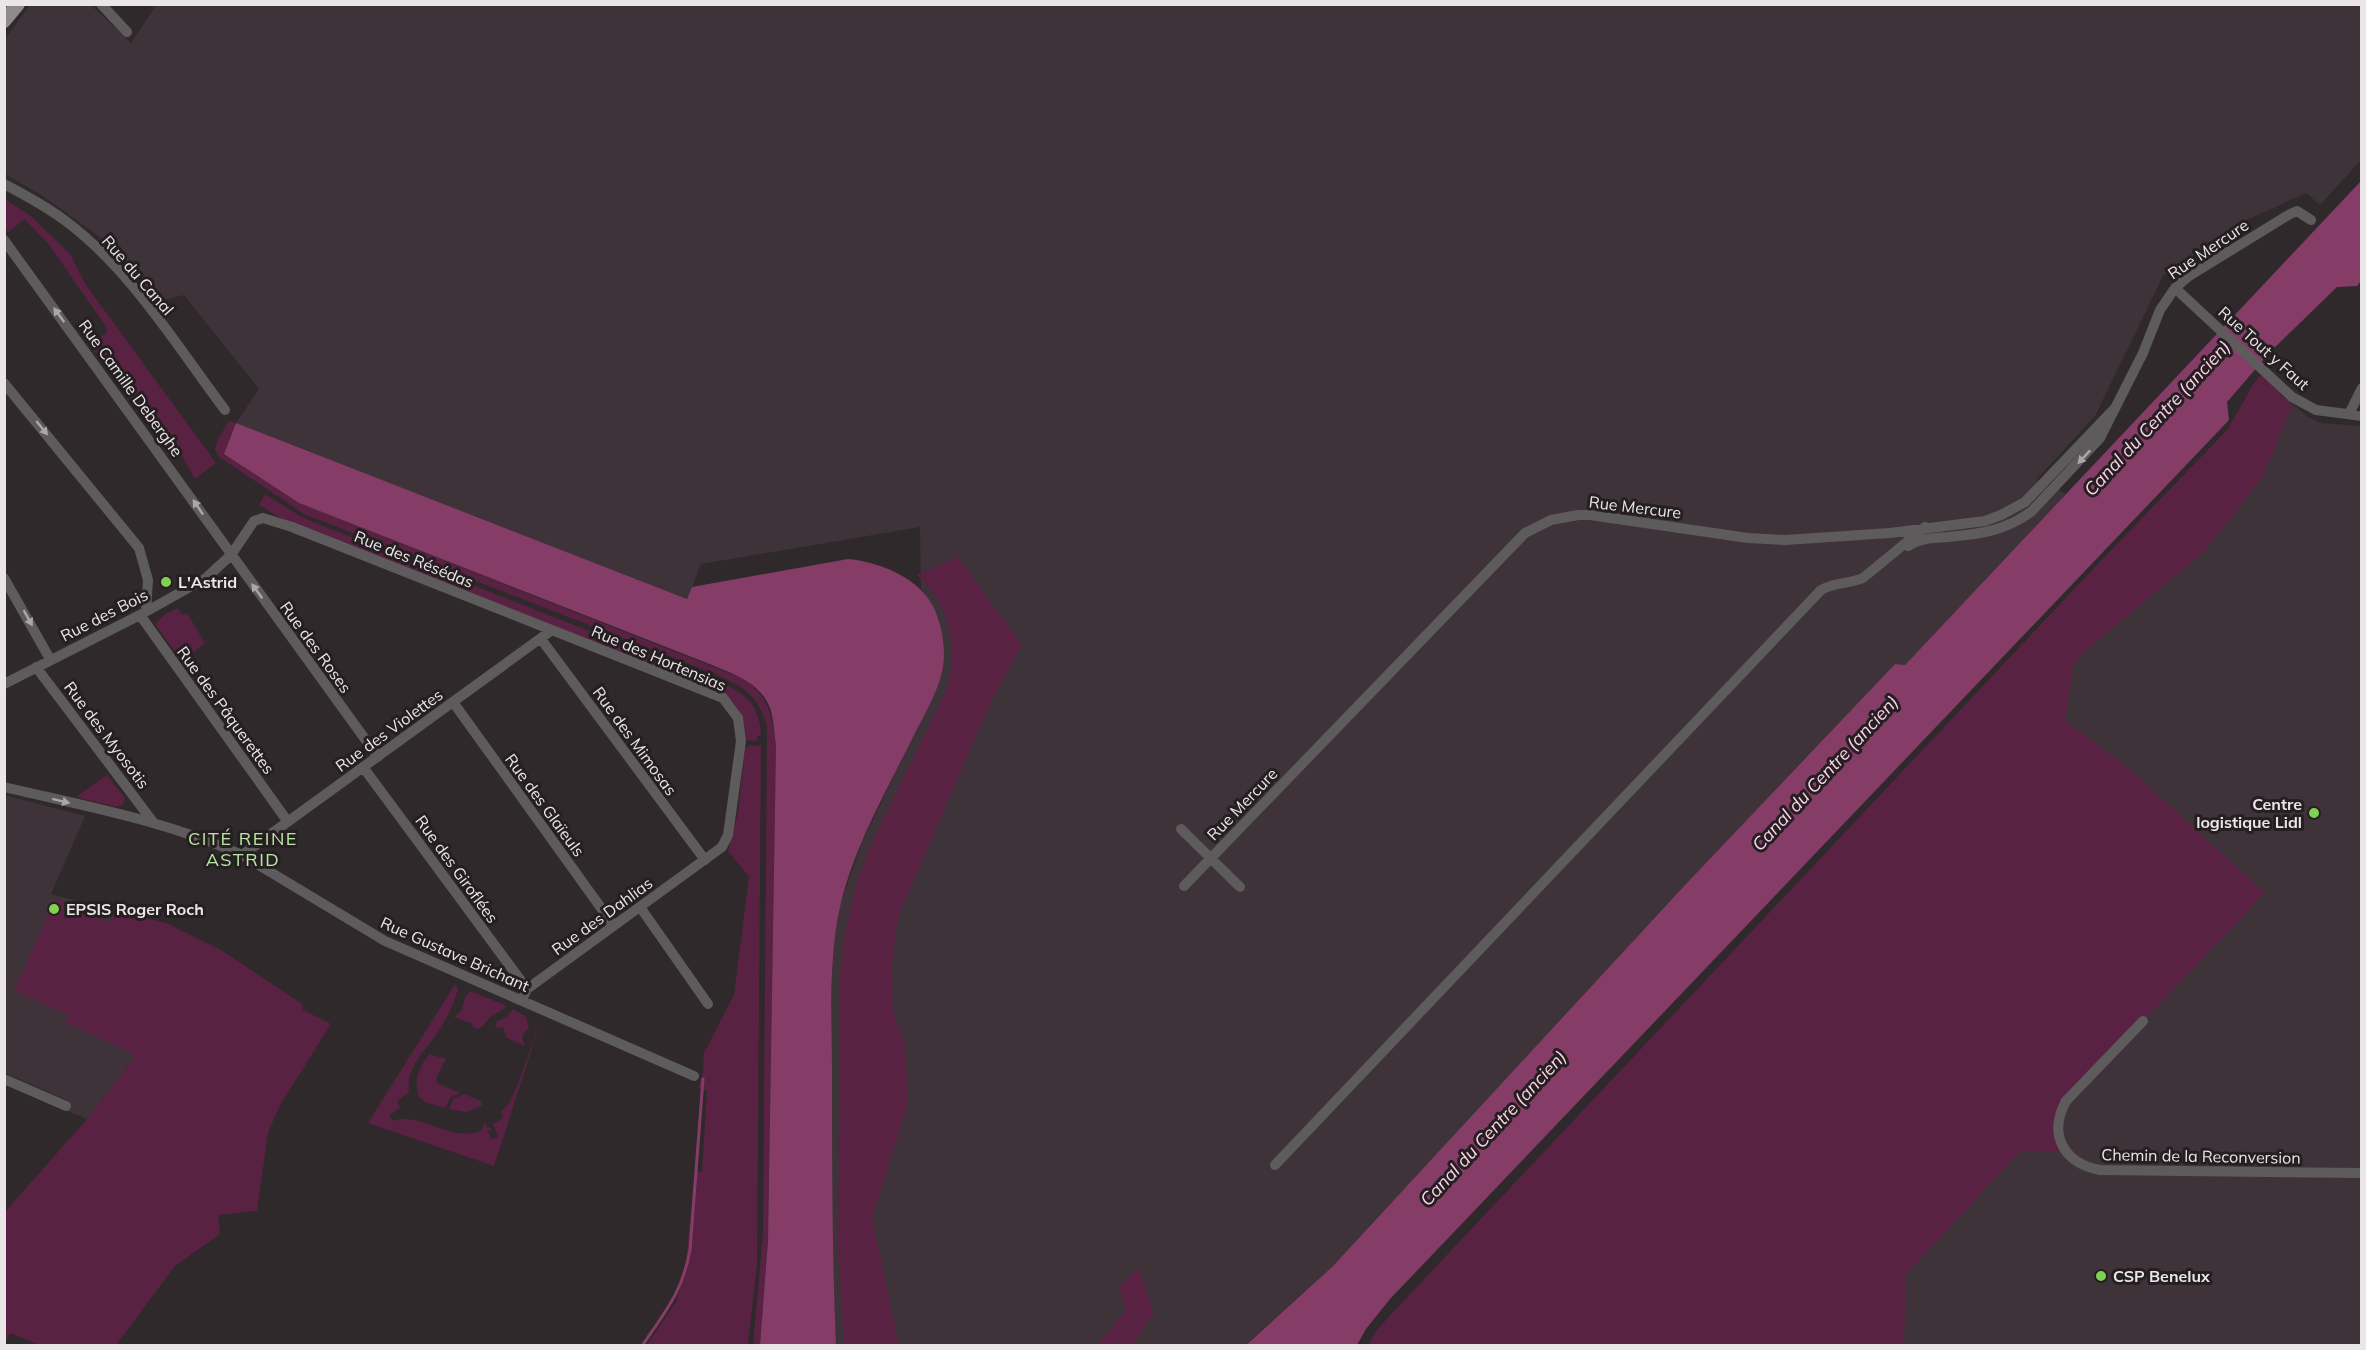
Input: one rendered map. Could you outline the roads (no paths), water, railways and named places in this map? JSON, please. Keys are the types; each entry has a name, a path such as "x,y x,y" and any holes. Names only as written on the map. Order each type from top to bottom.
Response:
{"main road":[{"path":"4,21 18,4"}],"street":[{"path":"101,4 127,32"},
{"name":"Rue du Canal","path":"4,184 64,220 94,245 136,292 225,410"},
{"name":"Rue Mercure","path":"1890,557 1912,543 1922,540 1991,532 2020,520 2032,511 2100,438 2143,353 2160,310 2175,288 2189,276 2290,214 2297,211 2311,220"},
{"name":"Rue Camille Deberghe","path":"4,240 231,555"},
{"name":"Rue Tout y Faut","path":"2175,288 2196,305 2292,397 2306,406 2361,416"},
{"path":"4,383 139,548 144,559 148,580 143,613"},
{"path":"2349,414 2361,388"},
{"name":"Rue Mercure","path":"1184,886 1525,533 1541,523 1563,516 1590,515 1748,538 1785,540 1890,533 1985,521 2025,502 2115,408"},
{"name":"Rue des Bois","path":"4,684 206,578 231,555 254,521 263,518"},
{"name":"Rue des Résédas","path":"263,518 552,630"},
{"path":"1275,1165 1808,602 1828,585 1855,582 1863,578 1926,527"},
{"name":"Rue des Roses","path":"231,555 378,757"},
{"path":"4,578 50,659"},
{"name":"Rue des Pâquerettes","path":"143,613 288,822"},
{"name":"Rue des Violettes","path":"242,855 552,630"},
{"name":"Rue des Hortensias","path":"552,630 723,698 738,718 741,741 728,835 722,848 705,860"},
{"name":"Rue des Mimosas","path":"541,639 705,860"},
{"name":"Rue des Myosotis","path":"36,667 153,822"},
{"name":"Rue des Glaïeuls","path":"453,702 614,926"},
{"name":"Rue des Giroflées","path":"363,767 527,989"},
{"name":"Rue Gustave Brichant","path":"4,786 153,822 222,846 242,855 385,941 694,1076"},
{"name":"Rue Mercure","path":"1181,829 1240,886"},
{"name":"Rue des Dahlias","path":"522,1000 527,989 705,860"},
{"path":"640,907 708,1004"},
{"name":"Chemin de la Reconversion","path":"2143,1021 2067,1101 2062,1110 2058,1119 2060,1142 2072,1158 2100,1170 2361,1173"},
{"path":"4,1079 66,1106"}],"water":[{"name":"Canal du Centre (ancien)","path":"2361,181 2361,281 2357,286 2337,287 2272,350 2227,402 2229,420 1390,1299 1366,1329 1357,1345 1245,1346 1333,1266 1685,885 1895,664 1905,665"},
{"path":"236,423 687,599 692,587 848,559 870,563 898,573 920,589 928,599 940,622 943,636 944,652 941,674 934,696 872,818 854,860 841,903 834,944 831,1007 832,1207 836,1345 760,1345 768,1241 776,745 771,712 765,699 752,685 725,670 299,503 224,454"}],"waterway":[{"path":"642,1346 672,1301 687,1265 703,1079"}],"place":[{"name":"L'Astrid","path":"166,582"},
{"name":"Centre logistique Lidl","path":"2314,813"},
{"name":"EPSIS Roger Roch","path":"54,909"},
{"name":"CSP Benelux","path":"2101,1276"}],"district":[{"name":"CITÉ REINE ASTRID","path":"243,848"}]}
